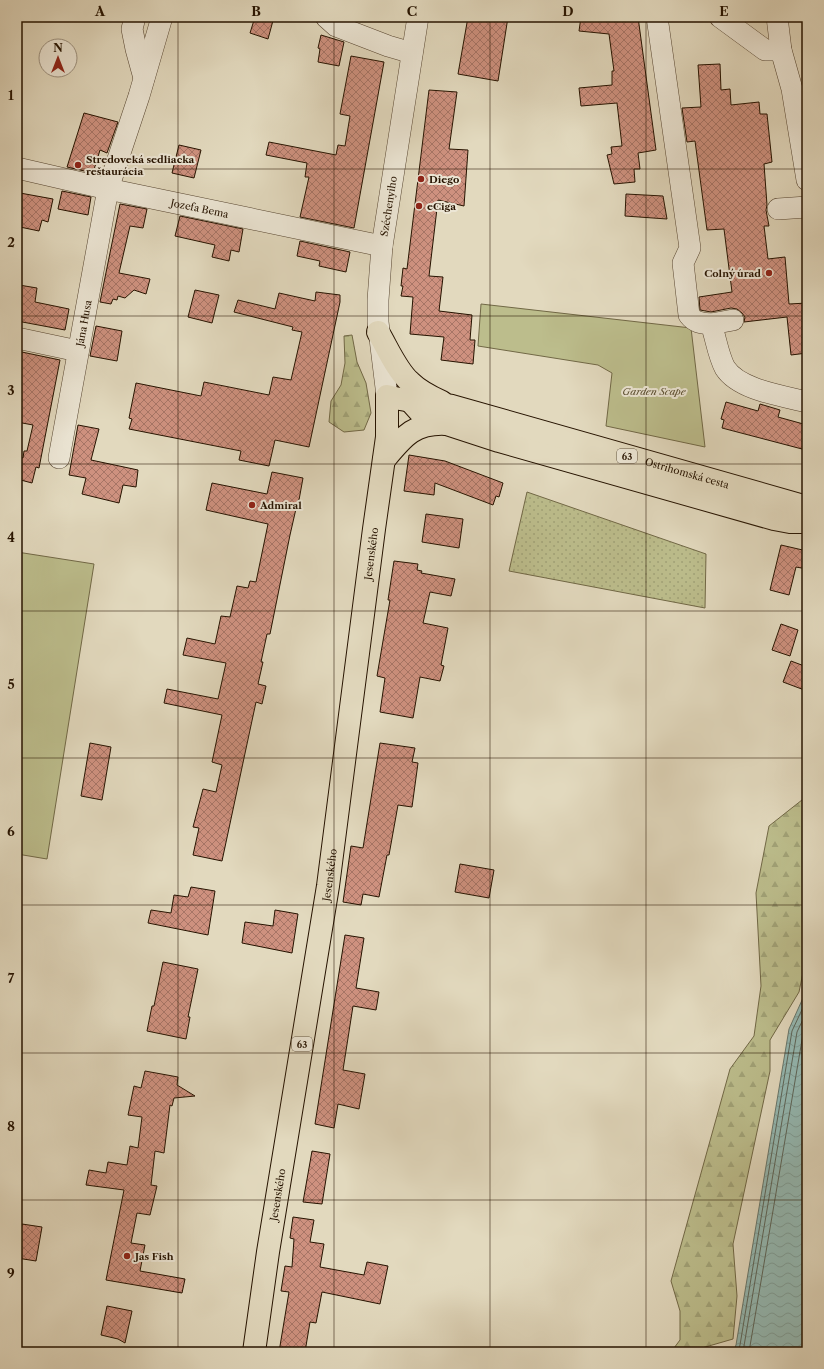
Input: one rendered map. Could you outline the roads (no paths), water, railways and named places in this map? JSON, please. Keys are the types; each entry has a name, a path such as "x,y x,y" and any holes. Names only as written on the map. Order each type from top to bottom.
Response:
{"main road":[{"path":"378,332 409,382 432,397 450,415 411,432 400,440 384,460"},
{"name":"63","path":"387,396 411,402 427,402 450,415 514,445 774,519 790,522 807,522"},
{"name":"Jesenského","path":"254,1352 268,1252 328,886 387,437 387,396"},
{"name":"Ostrihomská cesta","path":"450,415 807,507"}],"street":[{"path":"135,17 132,29 144,78"},
{"name":"Jána Husa","path":"58,458 108,189 162,17"},
{"path":"326,17 336,26 388,46 412,53"},
{"name":"Széchenyiho","path":"387,396 378,332 378,300 382,246 418,17"},
{"path":"657,17 690,248 683,263 689,315 693,320 702,323 711,324 733,320"},
{"path":"720,17 765,50 781,50"},
{"path":"777,17 781,50 800,90 807,180"},
{"name":"Jozefa Bema","path":"17,168 108,189 382,246"},
{"path":"778,208 807,207"},
{"path":"711,324 725,368 733,378 750,387 807,402"},
{"path":"17,338 78,351"}],"water":[{"path":"807,989 807,1352 733,1352 736,1345 789,1029"}],"place":[{"name":"Stredoveká sedliacka reštaurácia","path":"78,165"},
{"name":"Diego","path":"421,179"},
{"name":"eCiga","path":"419,206"},
{"name":"Colný úrad","path":"769,273"},
{"name":"Admiral","path":"252,505"},
{"name":"Jas Fish","path":"127,1256"}],"park label":[{"name":"Garden Scape","path":"654,391"}]}
